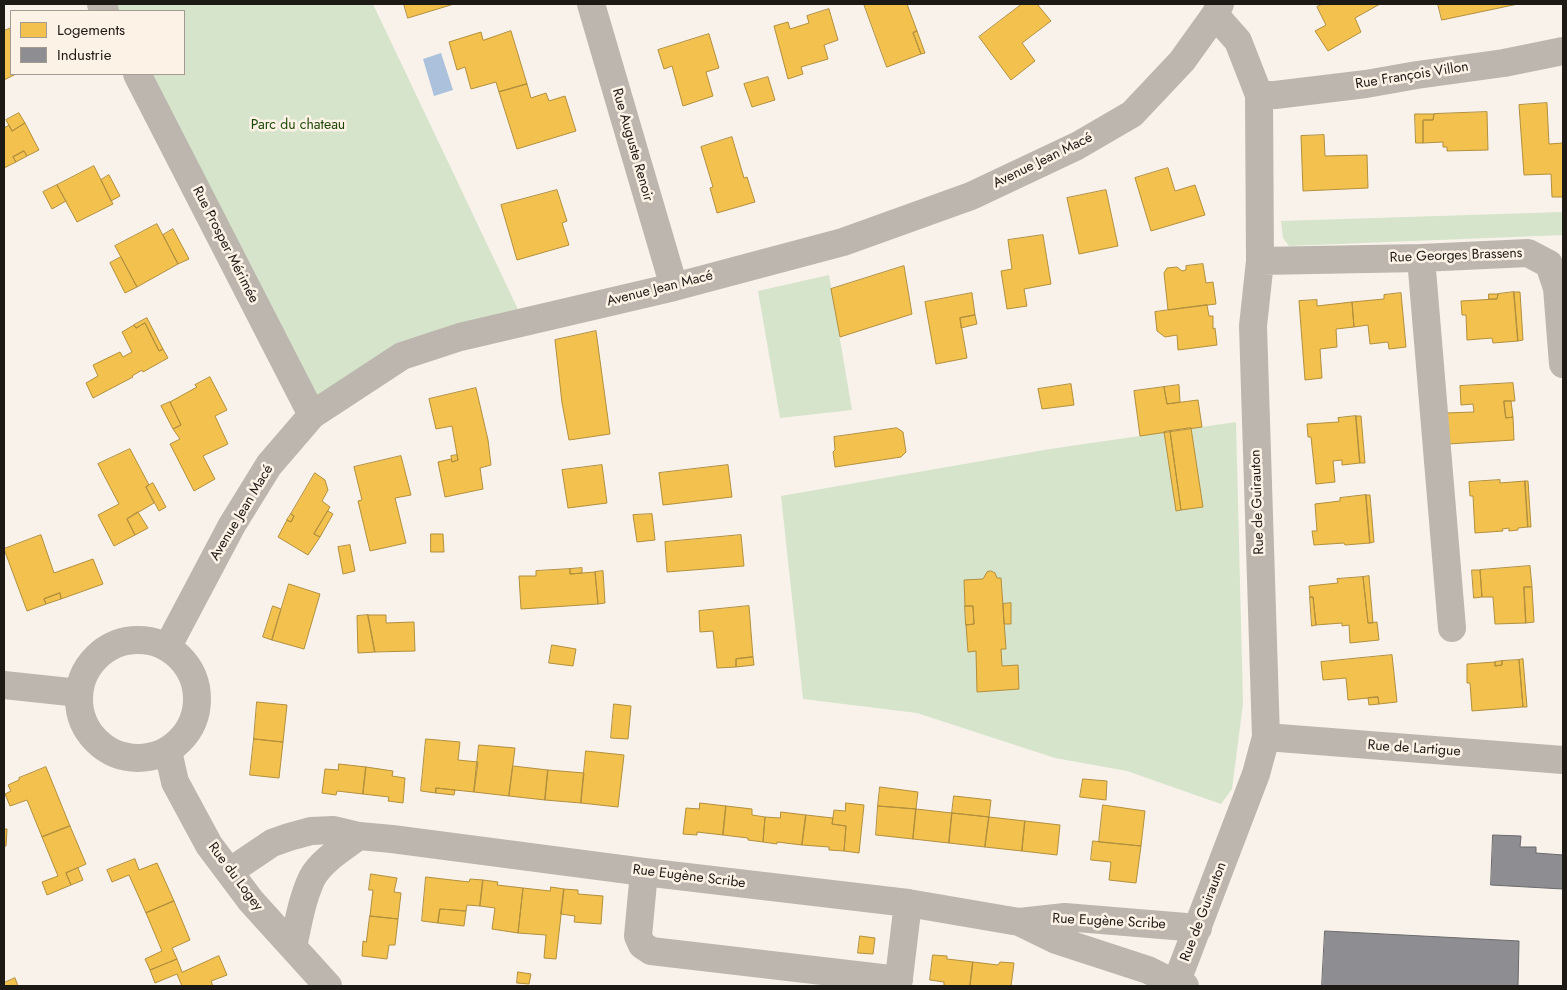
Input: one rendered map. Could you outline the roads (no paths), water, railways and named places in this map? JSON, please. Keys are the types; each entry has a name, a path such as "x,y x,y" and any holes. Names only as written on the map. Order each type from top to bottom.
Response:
{"street":[{"name":"Rue Auguste Renoir","path":"591,4 674,287"},
{"name":"Avenue Jean Macé","path":"168,646 232,525 269,465 312,415 402,356 460,337 674,287 843,242 971,196 1077,146 1132,114 1182,61 1218,10"},
{"name":"Rue de Guirauton","path":"1179,985 1198,928 1256,774 1266,737 1253,326 1260,261 1259,95 1238,41 1218,10"},
{"name":"Rue François Villon","path":"1259,95 1275,96 1366,84 1504,63 1563,51"},
{"name":"Rue Prosper Mérimée","path":"138,75 312,415"},
{"name":"Rue Georges Brassens","path":"1260,261 1421,258 1528,253 1549,264 1557,288 1563,364"},
{"path":"1421,258 1452,628"},
{"path":"129,639 139,639 168,646 182,658 192,672 198,690 198,708 192,725 181,740 168,751 150,757 132,758 114,753 98,743 87,729 80,711 79,693 84,674 95,657 110,645 129,639"},
{"path":"4,685 79,693"},
{"name":"Rue de Lartigue","path":"1266,737 1563,760"},
{"name":"Rue du Logey","path":"168,751 175,782 209,845 251,901 328,986"},
{"name":"Rue Eugène Scribe","path":"229,872 272,844 311,831 334,830 359,836 908,903 1019,922 1066,917 1198,928"},
{"path":"293,947 303,905 313,877 330,858 359,836"},
{"path":"644,872 638,936 642,946 651,951 899,983 908,903"},
{"name":"Rue Eugène Scribe","path":"1019,922 1056,940 1148,970 1179,985"}],"water":[{"path":"441,53 453,90 434,96 423,59"}],"park label":[{"name":"Parc du chateau","path":"298,126"}]}
